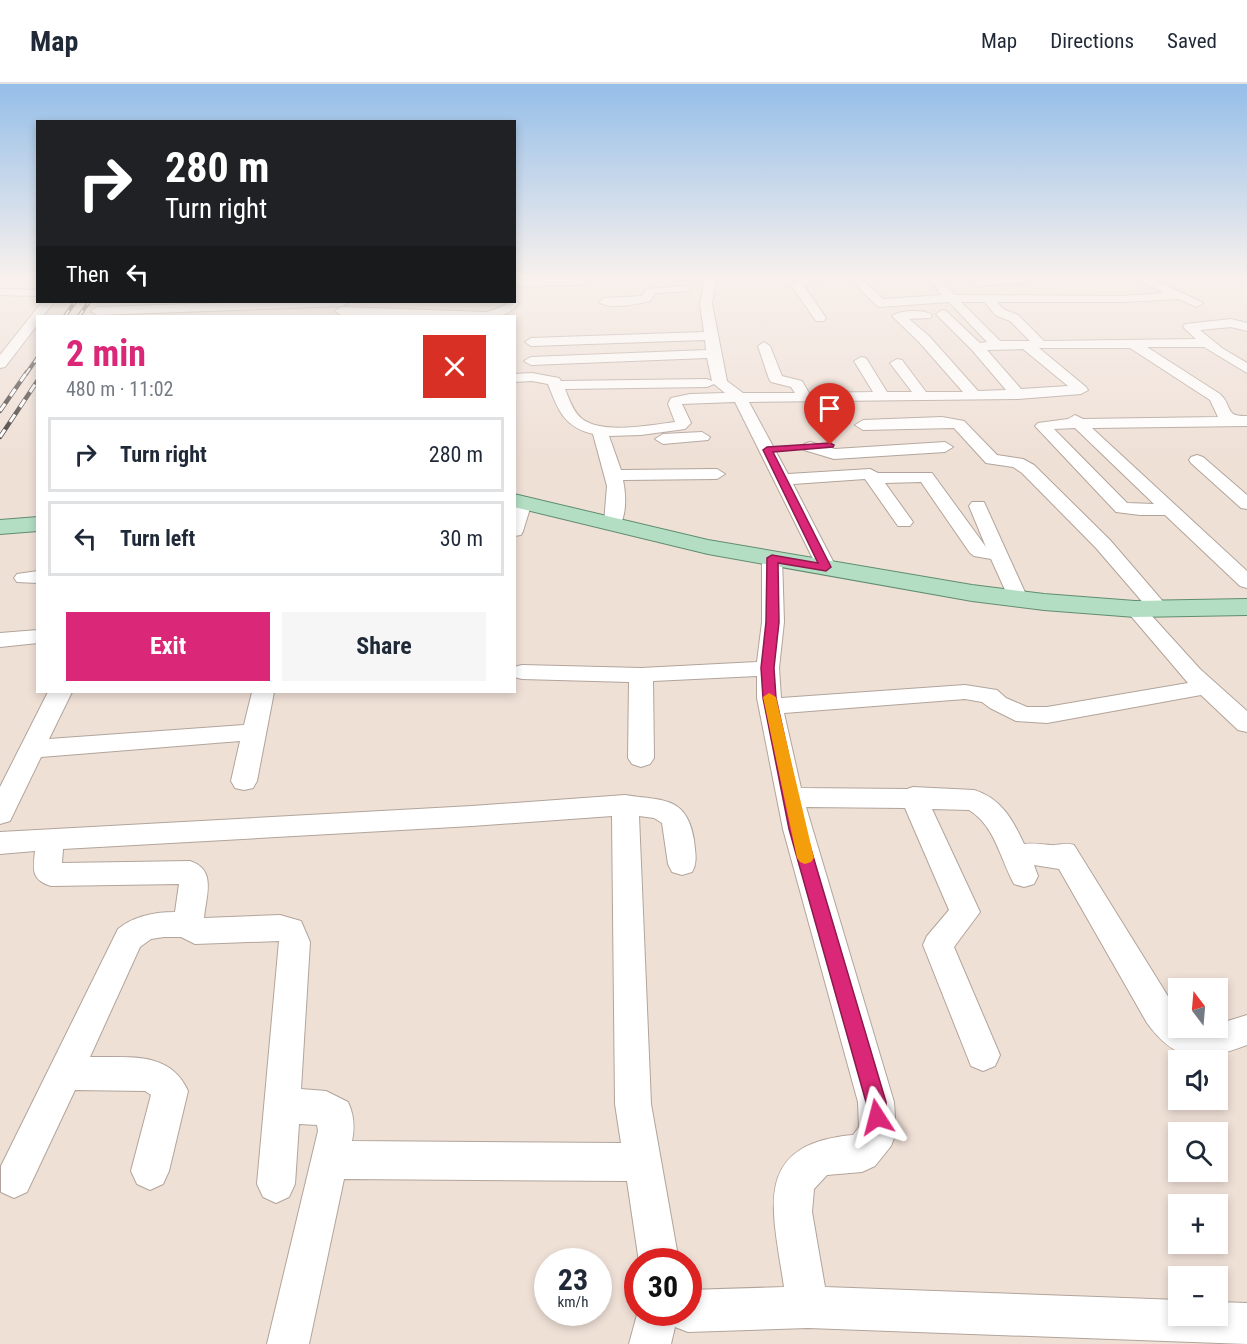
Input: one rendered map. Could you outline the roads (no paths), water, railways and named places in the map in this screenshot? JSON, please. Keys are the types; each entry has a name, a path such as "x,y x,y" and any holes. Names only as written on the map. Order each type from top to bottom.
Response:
{"main road":[{"path":"519,501 708,547 1018,598 1147,609 1247,606"},
{"path":"0,527 36,524"}],"street":[{"path":"2,358 19,338"},
{"path":"531,338 532,377"},
{"path":"531,342 579,338"},
{"path":"712,338 712,354 720,383"},
{"path":"920,338 974,396"},
{"path":"967,338 1018,394"},
{"path":"990,338 997,345"},
{"path":"602,437 680,426 683,423 675,404 676,401 706,398 974,396 1081,390 1029,338"},
{"path":"1200,338 1247,369"},
{"path":"977,347 1206,343"},
{"path":"1133,344 1215,397 1219,401 1222,413 1242,427"},
{"path":"764,346 776,379 797,384 804,397"},
{"path":"531,361 712,354"},
{"path":"861,361 883,397"},
{"path":"897,363 922,396"},
{"path":"516,378 532,377 554,381 576,422 602,437 702,436"},
{"path":"699,383 706,398"},
{"path":"556,385 720,383 739,397 751,416 826,567"},
{"path":"1044,393 1099,440 1247,582"},
{"path":"842,397 866,433 945,447"},
{"path":"900,397 915,413"},
{"path":"767,450 810,447 834,454 866,433 915,413 1059,406"},
{"path":"866,433 942,422 959,424 992,460 1017,462 1028,469 1103,544 1147,609 1206,687 1247,724"},
{"path":"1172,509 1122,508 1043,426 1080,423 1242,427"},
{"path":"1099,440 1232,435 1242,427"},
{"path":"602,437 616,476 618,500 613,523"},
{"path":"1197,460 1247,504"},
{"path":"783,479 866,473 876,478 926,477 977,549 981,552 999,554"},
{"path":"616,476 717,474"},
{"path":"876,478 904,522"},
{"path":"516,519 519,501"},
{"path":"978,506 1018,598"},
{"path":"772,558 772,622 768,668 771,706 797,829 876,1102 878,1133 862,1153 827,1156 815,1160 795,1181 793,1212 808,1307"},
{"path":"0,640 36,636"},
{"path":"522,672 641,675 768,668"},
{"path":"641,675 641,758"},
{"path":"771,706 964,692 989,695 998,703 1024,715 1047,715 1206,687"},
{"path":"0,814 8,779 32,749 60,693"},
{"path":"244,781 263,693"},
{"path":"32,749 254,732"},
{"path":"790,797 914,797 974,800 987,805 998,819 1019,866 1040,854 1066,857 1159,1013 1181,1043 1223,1039 1247,1030"},
{"path":"914,797 965,912 938,945 983,1055"},
{"path":"625,806 633,1104 657,1248"},
{"path":"0,843 625,806 661,809 670,813 676,821 682,864"},
{"path":"50,839 46,870 51,875 190,872 194,877 188,925"},
{"path":"15,1179 129,938 136,931 150,926 188,925 195,931 280,928 290,930 295,942 276,1184"},
{"path":"65,1073 149,1075 165,1084 170,1091 150,1171"},
{"path":"283,1105 326,1107 335,1114 336,1131 288,1344"},
{"path":"330,1160 643,1162"},
{"path":"702,1311 808,1307 1247,1324"},
{"path":"650,1344 654,1326"}],"railway":[{"path":"26,374 36,360"},
{"path":"0,411 27,372"},
{"path":"0,437 36,383"}]}
